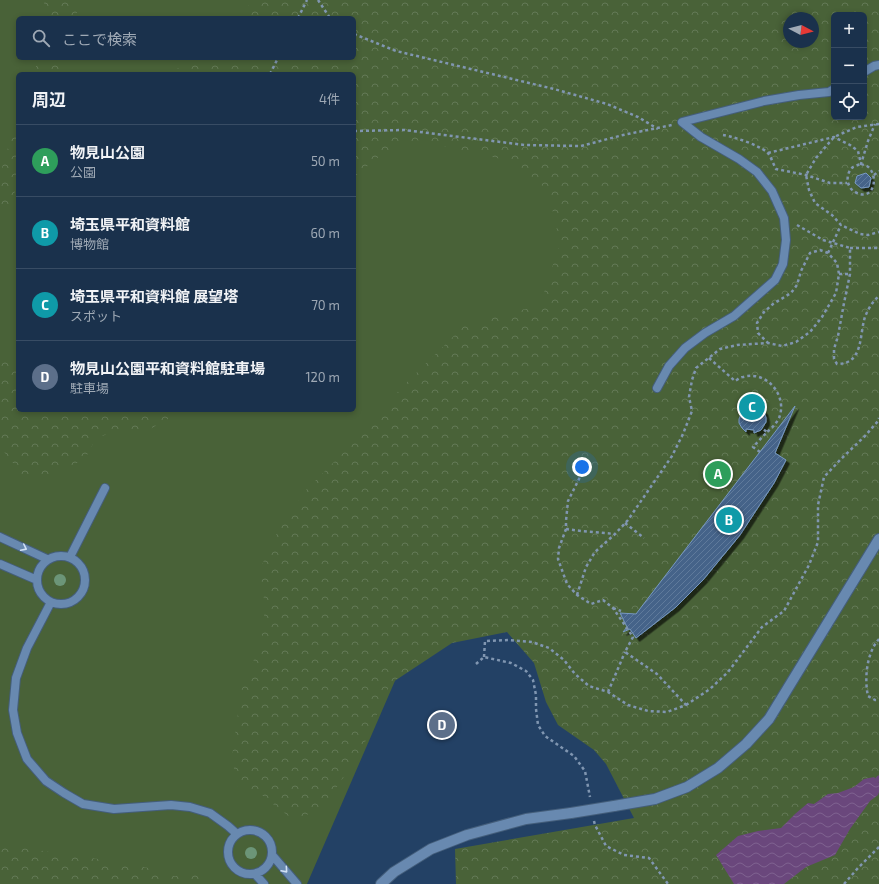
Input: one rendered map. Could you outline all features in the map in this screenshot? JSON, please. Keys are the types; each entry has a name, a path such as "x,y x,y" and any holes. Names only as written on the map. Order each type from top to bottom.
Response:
{"street":[{"path":"381,884 394,872 431,849 467,835 526,819 655,799 687,787 718,768 746,744 769,719 879,540"}],"lane":[{"path":"867,70 879,65"},
{"path":"682,122 764,101 831,91"},
{"path":"657,388 669,366 685,348 705,333 734,316 775,280 783,264 786,240 784,218 772,191 757,172 739,159 701,137 682,122"},
{"path":"70,557 105,488"},
{"path":"0,537 47,560"},
{"path":"63,555 77,561 82,567 86,582 84,590 79,597 72,602 56,604 42,595 38,588 38,572 47,560 54,556 63,555"},
{"path":"0,564 37,580"},
{"path":"51,602 27,648 16,678 13,710 17,733 27,759 46,781 83,804 114,809 171,805 190,807 210,813 237,834"},
{"path":"244,830 259,831 270,841 272,856 270,863 265,869 255,874 245,874 232,866 229,860 229,846 232,839 237,834 244,830"},
{"path":"272,856 297,884"},
{"path":"255,874 264,884"}],"path":[{"path":"299,16 307,0"},
{"path":"318,0 329,16"},
{"path":"356,35 396,51 554,89 607,104 638,117 658,128"},
{"path":"271,72 277,60"},
{"path":"356,131 404,130 525,146 581,146 682,122"},
{"path":"861,164 875,124"},
{"path":"768,153 834,137 857,127 879,124"},
{"path":"701,137 717,134 732,136 768,153 776,169 806,175 830,183 847,183"},
{"path":"834,137 858,151 861,164"},
{"path":"834,137 816,158 806,175 809,190 815,203 832,215 841,225 860,234 868,235 879,232"},
{"path":"861,164 868,166 872,170 875,180 871,191 866,194 855,192 850,189 847,183 847,177 853,166 861,164"},
{"path":"874,175 879,171"},
{"path":"784,218 822,240 850,248 879,248"},
{"path":"828,253 841,225"},
{"path":"850,248 850,274 834,349 834,359 837,364 845,364 857,354 865,317 874,301 879,296"},
{"path":"577,595 586,567 595,552 628,520 672,456 692,411 689,396 696,368 720,349 737,345 768,343 782,346 796,342 810,332 822,317 836,294 839,274 837,263 828,253 820,250 810,253 791,293 773,304 764,312 757,323 758,333 768,343"},
{"path":"839,274 850,274"},
{"path":"709,358 735,381 743,377 753,376 763,378 776,390 780,399 781,408 779,418 774,426 766,432 753,447 760,452"},
{"path":"476,664 484,657 485,642 509,640 532,642 548,648 564,660 575,674 589,686 608,692 628,704 648,711 667,712 686,704 710,689 728,672 762,627 784,611 809,565 818,542 818,505 824,477 840,459 865,436 879,418"},
{"path":"580,477 568,501 566,529 559,548 558,559 567,584 577,595 591,604 602,600 613,608 621,611"},
{"path":"625,523 644,538"},
{"path":"566,529 581,532 615,534"},
{"path":"608,692 633,636 613,608"},
{"path":"879,638 871,650 868,661 866,688 868,696 875,700 879,700"},
{"path":"625,652 657,674 686,704"},
{"path":"484,657 511,663 526,671 533,680 536,695 538,725 545,736 574,756 585,771 591,802"},
{"path":"593,818 606,846 624,856 649,858 668,884"},
{"path":"844,884 879,848"}],"green space":[{"path":"0,0 319,0 346,16 16,16 16,60 356,59 615,173 307,884 0,884"},
{"path":"44,0 76,0 77,16 45,16"},
{"path":"252,0 879,0 879,884 456,884 455,849 634,818 606,764 594,750 558,725 546,702 534,663 507,632 452,643 390,684 360,754 331,795 313,813 292,819 259,793 237,786 232,757 241,691 261,643 265,607 260,569 278,531 306,490 359,437 402,387 465,325 540,305 560,243 548,191 515,162 416,140 386,151 356,175 356,72 174,72 182,60 356,60 356,16 242,16"},
{"path":"35,60 66,60 59,72 36,72"},
{"path":"16,124 16,189 11,203 0,223 0,170 12,138 12,126"},
{"path":"0,352 16,359 16,412 180,412 143,433 120,430 96,438 85,459 45,480 24,477 0,447"},
{"path":"9,846 160,870 175,876 203,872 208,884 0,884 0,848"}],"water":[{"path":"874,777 879,783 878,795 870,801 850,829 835,855 806,867 784,884 734,884 716,855 738,836 758,831 781,828 808,803 814,804 828,794 838,793 854,787 864,779"}],"building":[{"path":"866,173 871,178 869,187 861,188 855,183 857,176"},
{"path":"750,406 750,409 758,410 758,407 764,411 766,418 766,422 761,430 754,433 754,430 746,429 746,432 739,423 742,411 745,407"},
{"path":"795,406 775,453 786,460 774,483 740,535 703,580 676,607 636,638 630,629 623,632 627,627 620,613 636,614"}],"place":[{"name":"埼玉県平和資料館 展望塔","path":"752,407"},
{"name":"物見山公園","path":"718,474"},
{"name":"埼玉県平和資料館","path":"729,520"},
{"name":"物見山公園平和資料館駐車場","path":"442,725"}]}
